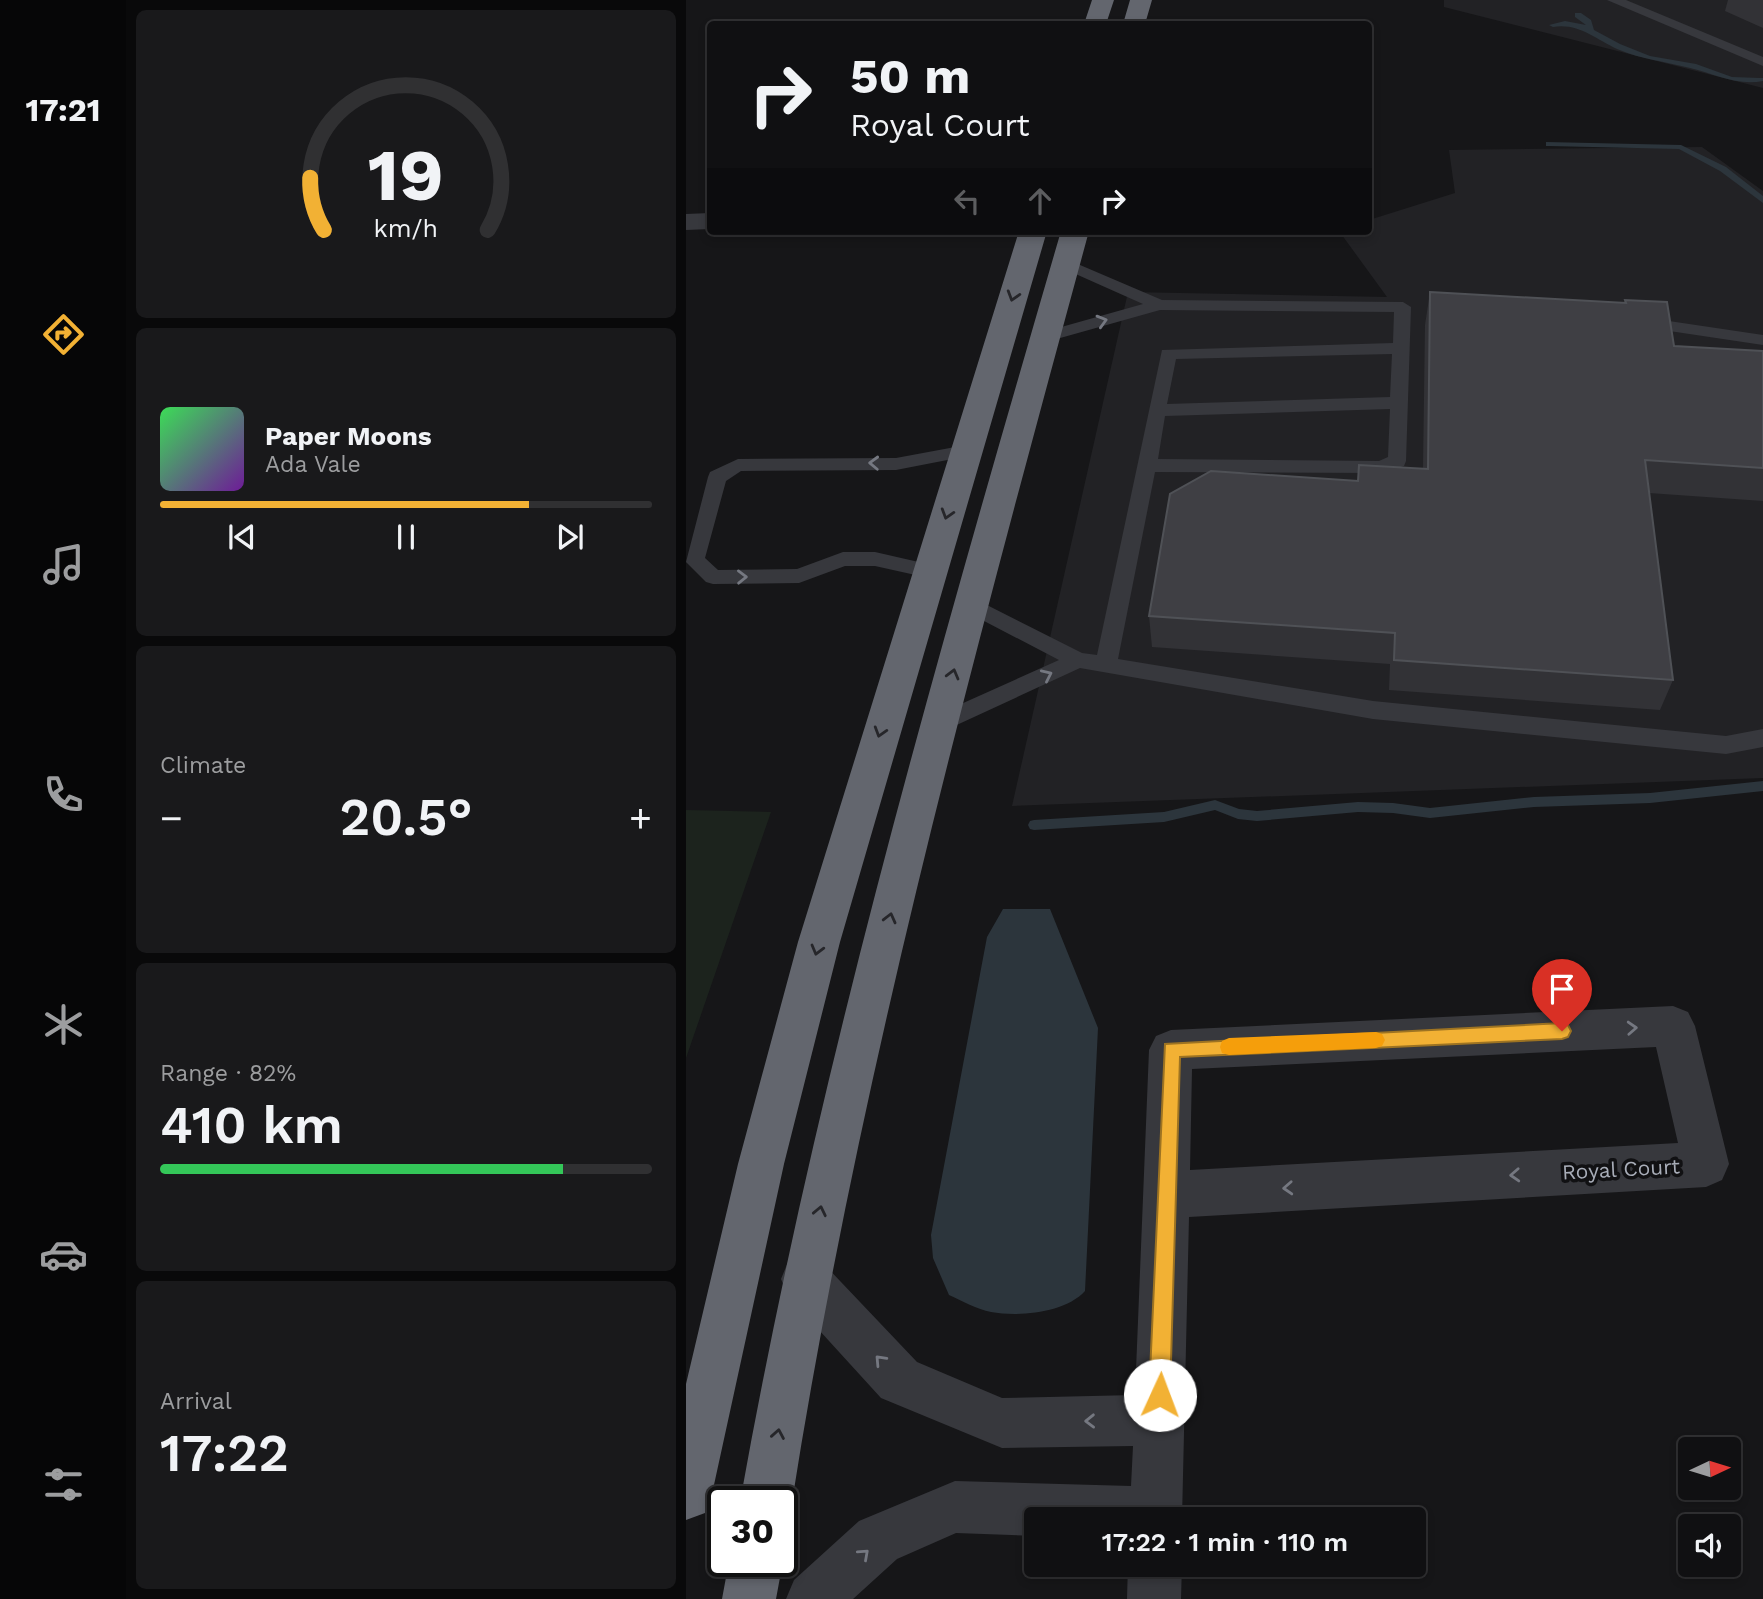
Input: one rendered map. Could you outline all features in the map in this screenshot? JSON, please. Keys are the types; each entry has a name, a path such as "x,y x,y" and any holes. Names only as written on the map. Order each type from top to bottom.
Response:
{"highway":[{"path":"1097,21 1103,0"},
{"path":"1134,21 1140,0"},
{"path":"686,1494 761,1164 808,981 853,820 1032,235"},
{"path":"769,1486 805,1279 839,1128 940,723 1070,248"},
{"path":"749,1599 753,1577"}],"street":[{"path":"686,222 707,221"},
{"name":"Royal Court","path":"1156,1507 1166,1195 1171,1049 1673,1026 1706,1164 1166,1195"},
{"path":"805,1279 899,1380 1002,1423 1159,1420"},
{"path":"813,1599 878,1540 955,1507 1024,1510"},
{"path":"1154,1599 1155,1577"}],"lane":[{"path":"1614,0 1763,62"},
{"path":"1070,248 1159,305"},
{"path":"1046,337 1159,305 1410,307 1402,348 1397,461 1381,467 1147,465"},
{"path":"1623,319 1763,340"},
{"path":"1106,665 1168,354 1402,348"},
{"path":"1157,410 1399,403"},
{"path":"929,571 875,559 844,559 799,576 713,578 695,561 717,477 738,465 896,464 966,451"},
{"path":"972,606 1078,660 1373,710 1726,745 1763,738"},
{"path":"940,723 1078,660"}],"shaded area":[{"path":"1444,0 1763,0 1763,88 1444,7"},
{"path":"1702,147 1763,191 1763,778 1012,806 1128,292 1387,297 1342,235 1372,235 1372,219 1455,193 1449,150"},
{"path":"686,810 771,812 686,1058"},
{"path":"1003,909 1050,909 1098,1028 1085,1291 1054,1309 1015,1314 991,1312 949,1295 933,1258 931,1235 987,937"}],"building":[{"path":"1430,292 1626,303 1625,300 1667,302 1674,346 1763,351 1763,468 1645,460 1673,680 1394,660 1395,633 1149,616 1170,494 1211,471 1358,481 1359,465 1428,469"}],"waterway":[{"path":"1578,15 1588,22 1591,30"},
{"path":"1553,25 1565,23 1583,27 1617,46 1648,58 1693,66 1731,79 1760,80"},
{"path":"1549,144 1681,147 1723,169 1763,200"},
{"path":"1034,825 1164,817 1215,805 1238,814 1257,816 1358,807 1430,813 1534,802 1650,798 1763,786"}],"slow traffic":[{"path":"1229,1047 1376,1040"}],"route":[{"path":"1160,1395 1171,1049 1562,1031"}]}
